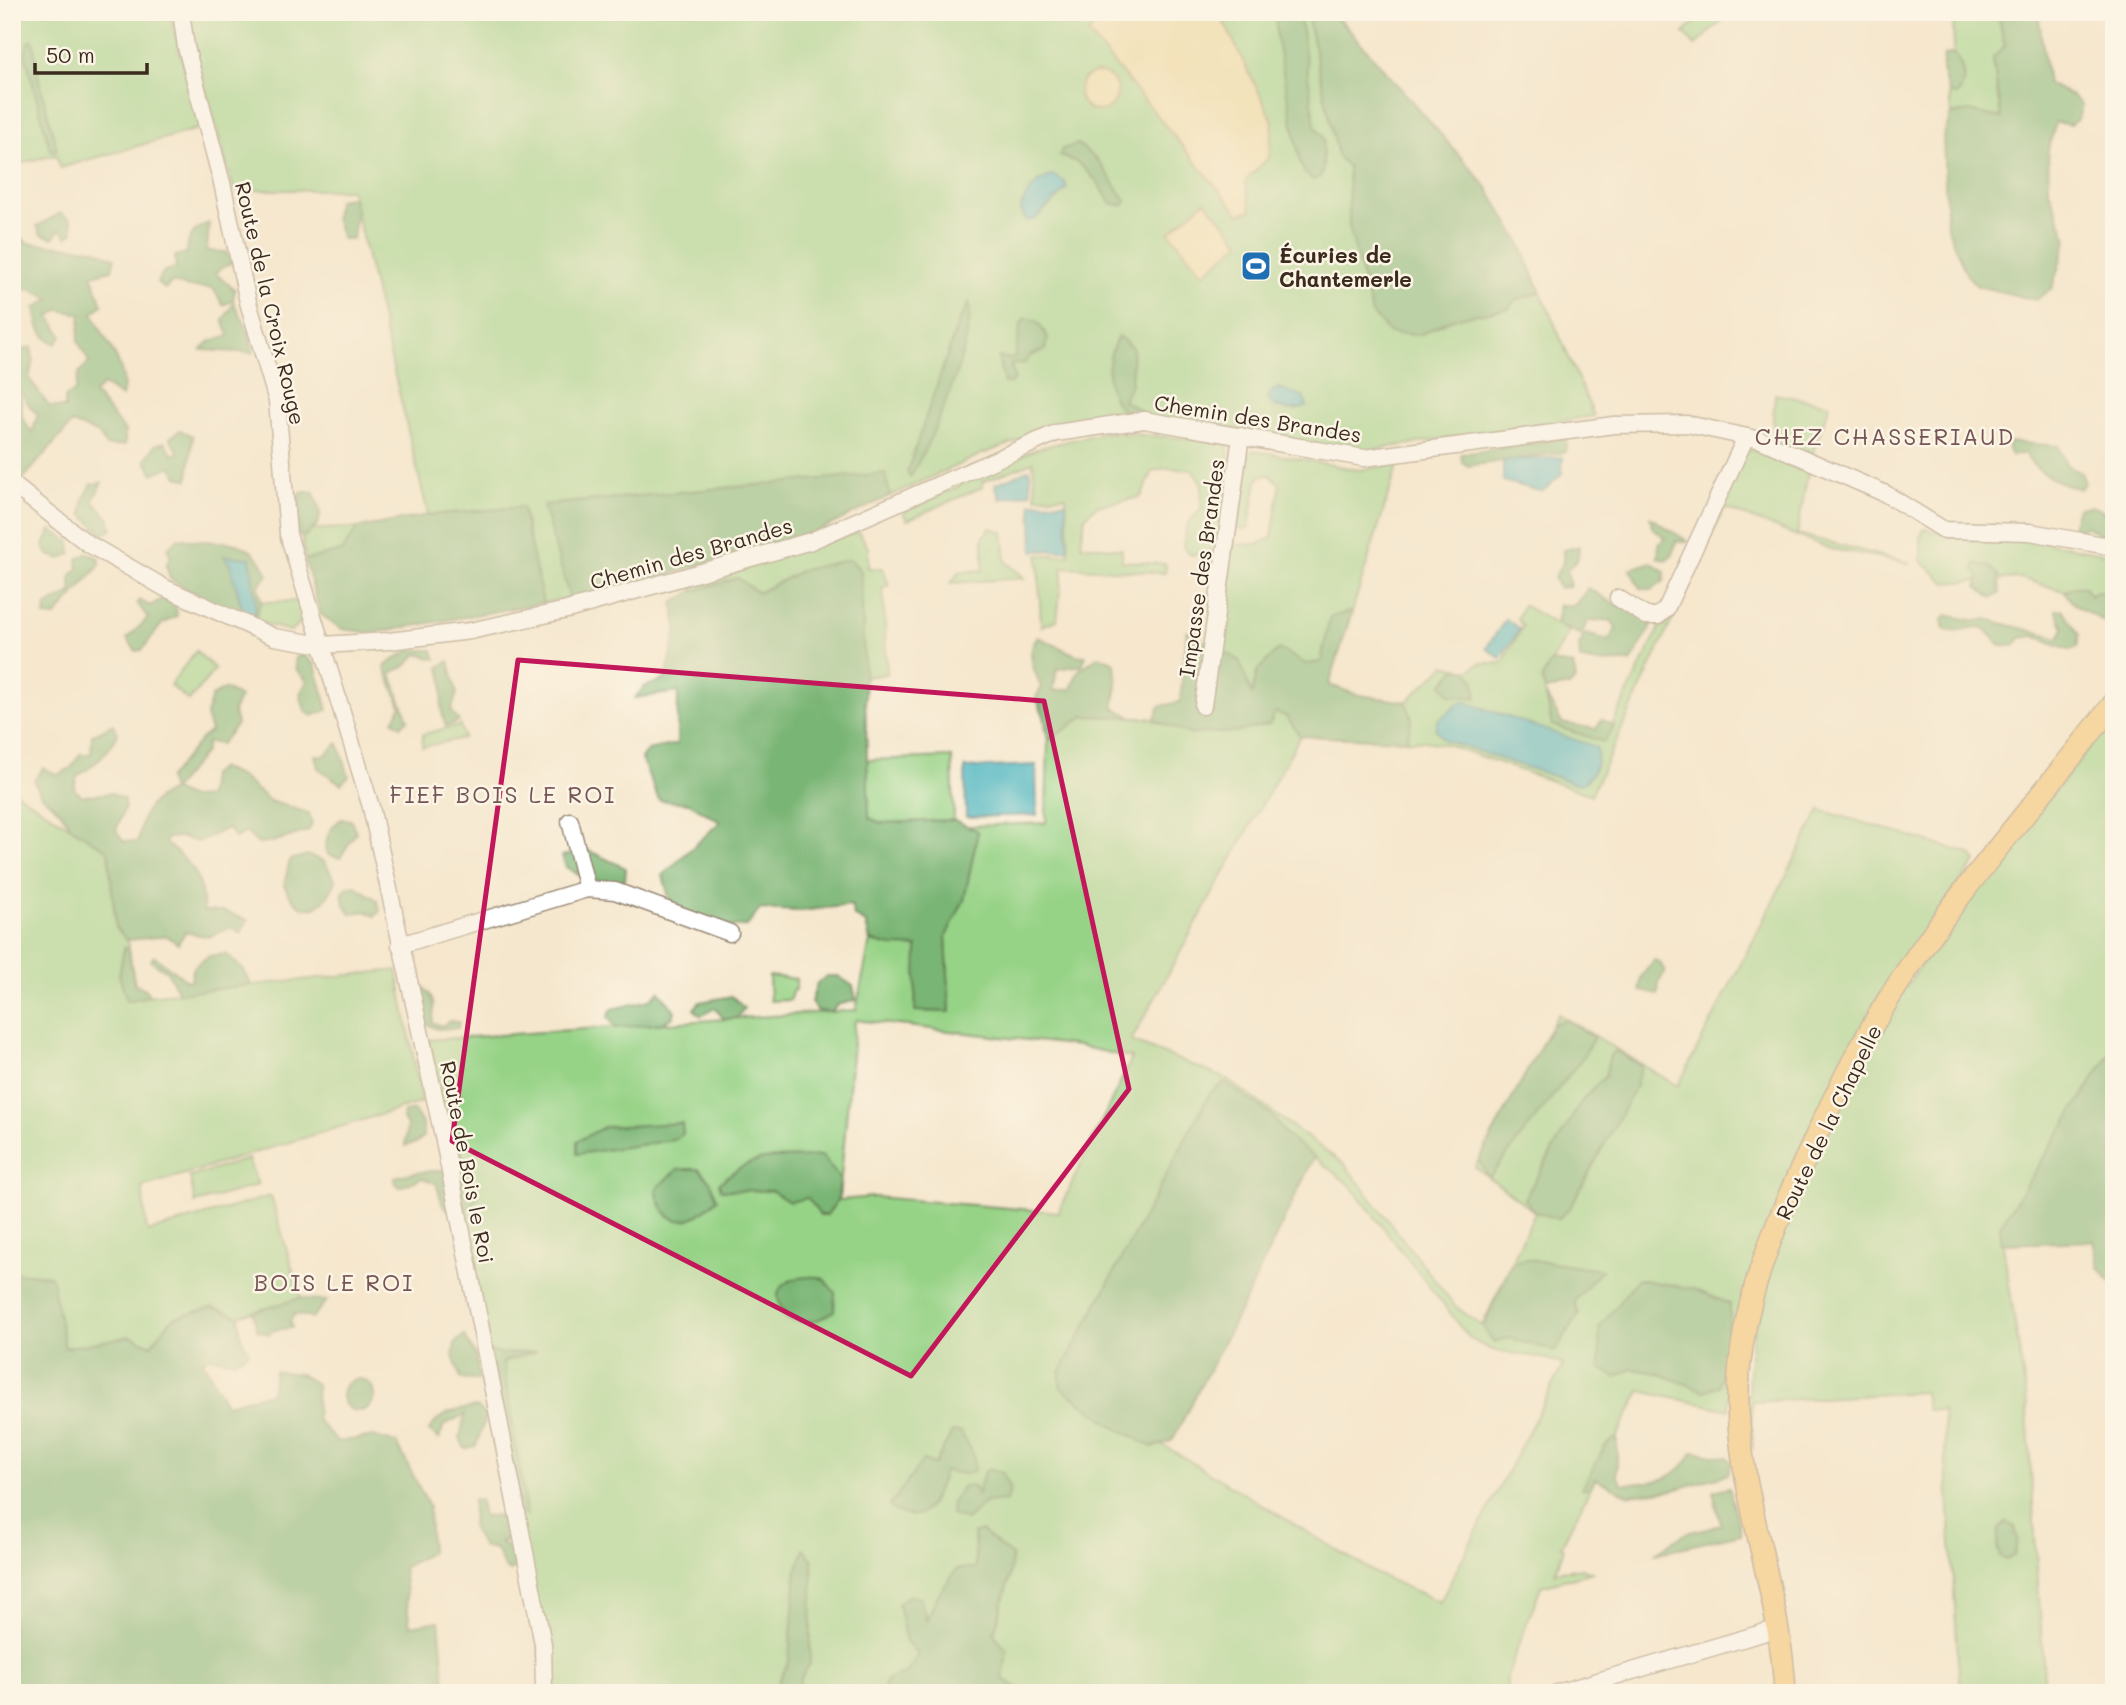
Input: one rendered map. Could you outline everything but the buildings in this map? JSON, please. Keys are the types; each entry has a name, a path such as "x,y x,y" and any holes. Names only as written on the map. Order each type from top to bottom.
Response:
{"main road":[{"name":"Route de la Chapelle","path":"1786,1693 1742,1460 1738,1408 1740,1353 1748,1309 1763,1259 1821,1125 1894,990 1985,866 2114,703"}],"street":[{"name":"Route de la Croix Rouge","path":"181,12 186,47 222,183 248,302 277,401 288,534 322,645"},
{"name":"Chemin des Brandes","path":"12,484 87,542 165,588 222,616 274,637 322,645 390,641 470,631 555,613 811,541 1056,433 1144,420 1364,458 1614,425 1686,424 1746,437 1886,494 1944,530 2030,532 2114,547"},
{"name":"Impasse des Brandes","path":"1203,706 1241,436"},
{"path":"1618,598 1646,617 1658,617 1666,609 1746,437"},
{"name":"Route de Bois le Roi","path":"322,645 371,807 443,1136 543,1644 544,1693"},
{"path":"570,821 587,889"},
{"path":"400,945 587,889 615,891 730,933"},
{"path":"1557,1693 1776,1629"}],"highlighted area":[{"path":"518,660 1044,701 1129,1089 911,1376 452,1141"}],"green space":[{"path":"12,12 169,12 201,128 60,168 56,155 12,165"},
{"path":"187,12 1334,12 1486,186 1519,241 1594,416 1371,450 1325,446 1186,420 1060,426 982,454 890,496 885,474 543,505 570,598 543,603 522,507 428,515 351,190 234,190 198,63"},
{"path":"1276,12 1298,12 1301,23 1315,125 1324,139 1321,176 1314,180 1305,174 1300,162 1276,36"},
{"path":"1327,12 1348,29 1486,186 1519,241 1541,292 1515,300 1509,308 1452,319 1419,335 1390,333 1372,314 1349,227 1348,167 1338,157 1307,15"},
{"path":"1705,12 1731,12 1695,46 1684,33"},
{"path":"1953,12 1997,12 2005,47 1993,58 2001,119 1969,111 1951,114 1944,56 1954,53"},
{"path":"1997,12 2038,12 2048,84 2071,95 2082,105 2078,119 2070,125 2056,122 2048,150 2049,190 2067,240 2052,288 2036,300 1977,286 1966,274 1947,227 1943,138 1951,114 1969,111 2001,118 1993,58 2005,46"},
{"path":"33,40 39,80 57,149 54,151 50,149 25,54 28,42"},
{"path":"1954,53 1963,74 1957,95 1949,94 1942,70 1944,56"},
{"path":"1078,144 1098,161 1126,200 1123,206 1111,203 1095,179 1077,162 1060,156 1062,149"},
{"path":"353,197 356,211 353,239 342,239 335,217 338,200"},
{"path":"61,213 71,220 73,232 67,237 60,229 53,238 40,234 37,226"},
{"path":"209,223 207,251 226,252 232,262 215,273 235,290 233,301 223,305 213,288 188,287 172,282 165,289 157,282 164,271 176,268 175,256 187,253 192,234"},
{"path":"18,235 28,243 94,249 115,258 112,270 92,275 102,305 93,313 119,364 124,386 122,397 103,385 94,393 125,431 125,445 106,446 99,434 72,423 23,479 18,478 19,465 12,465 12,393 18,393 21,398 22,417 32,433 38,414 12,386 12,370 18,351 32,347 33,364 29,378 49,406 65,408 65,397 75,391 79,373 89,362 78,341 81,314 59,310 50,316 62,336 56,344 40,330 35,308 50,299 30,289 12,293 12,238"},
{"path":"969,302 966,341 959,365 940,417 910,477 907,472 958,323"},
{"path":"234,303 248,330 254,353 201,350 209,342 229,335 223,320"},
{"path":"1026,318 1038,322 1048,338 1045,350 1030,356 1025,363 1011,365 1015,378 1011,383 1004,383 998,357 1011,359 1015,356 1021,323"},
{"path":"1118,336 1133,348 1131,384 1123,400 1146,414 1125,414 1113,397 1108,377 1110,357"},
{"path":"1775,394 1830,404 1812,455 1787,444 1776,435 1773,429"},
{"path":"180,430 193,436 188,480 177,476 171,466 153,474 145,460 155,445 165,442 173,455 179,453 170,438"},
{"path":"1105,432 1220,441 1228,446 1223,524 1219,541 1210,551 1191,555 1183,547 1187,525 1201,508 1202,484 1192,470 1166,468 1153,471 1141,497 1096,506 1085,517 1081,545 1122,549 1122,561 1166,564 1165,573 1063,567 1057,620 1041,626 1038,555 1069,555 1066,496 1036,497 1033,462 982,482 983,487 907,520 903,512 959,486 969,476 1039,448"},
{"path":"1566,438 1566,452 1468,466 1462,462 1461,454"},
{"path":"2007,442 2058,446 2066,464 2081,473 2085,483 2080,489 2048,476 2034,466 2025,453 2013,456 2008,450"},
{"path":"1747,448 1790,462 1808,473 1797,534 1910,563 1831,549 1724,508 1591,795 1448,745 1425,741 1300,736 1131,1041 1227,1079 1345,1165 1455,1306 1482,1326 1535,1212 1475,1167 1558,1014 1678,1086 1820,810 1970,854 1976,861 1889,978 1858,1033 1737,1325 1728,1372 1729,1410 1640,1391 1561,1546 1564,1549 1555,1572 1582,1568 1592,1572 1541,1586 1507,1677 1507,1693 1028,1693 1003,1679 1007,1650 994,1634 1010,1575 974,1534 976,1568 938,1595 925,1622 919,1654 907,1673 887,1680 882,1693 547,1693 456,1168 428,1040 856,1010 870,941 892,946 918,946 915,1011 950,1012 946,936 964,900 978,832 968,826 1046,823 1048,741 1084,716 1149,718 1190,734 1232,545 1259,544 1272,537 1280,484 1270,475 1261,476 1257,481 1249,528 1239,529 1236,526 1246,461 1253,450 1359,470 1398,464 1329,685 1358,695 1406,702 1445,665 1468,671 1480,663 1502,663 1523,626 1517,619 1523,605 1569,632 1542,678 1552,725 1604,742","holes":["855,1020 1079,1046 1132,1058 1058,1212 874,1197 839,1200","1271,1115 1286,1135 1350,1185 1468,1336 1491,1349 1538,1357 1563,1365 1440,1602 1377,1574 1163,1445 1152,1447"]},
{"path":"885,473 890,496 818,531 612,591 570,598 543,505"},
{"path":"102,482 93,501 110,519 112,530 103,534 82,514 84,498 92,484"},
{"path":"313,491 320,518 315,527 302,538 297,533 299,493"},
{"path":"2091,506 2103,511 2113,520 2112,530 2102,535 2085,526 2077,531 2072,526 2078,508"},
{"path":"522,507 543,603 374,633 342,629 320,614 305,560 342,551 358,528 428,515"},
{"path":"1650,517 1689,542 1676,541 1673,554 1666,560 1658,558 1659,544 1665,538 1652,527"},
{"path":"358,528 342,551 305,560 302,538 314,529"},
{"path":"990,528 1003,532 1006,562 1025,578 951,583 959,572 983,570 983,537"},
{"path":"1924,529 1968,538 2033,540 2114,555 2114,606 2020,578 1946,583 1921,561 1921,536"},
{"path":"51,530 70,541 71,554 60,559 48,555 43,547"},
{"path":"859,532 868,548 868,568 883,568 889,586 883,587 887,674 864,677 861,571 802,570 758,593 738,578 693,591 693,582"},
{"path":"179,538 231,543 252,552 268,575 258,586 261,602 254,621 219,607 170,579 166,565 171,557 167,548"},
{"path":"1579,546 1578,559 1567,570 1570,586 1559,588 1554,578 1563,562 1563,550"},
{"path":"88,553 99,558 100,565 55,617 45,616 46,606 71,593 71,576 78,569 77,559"},
{"path":"850,559 861,571 869,818 881,823 954,820 978,831 964,900 946,936 950,1012 915,1011 917,947 892,946 870,941 866,923 854,916 851,905 800,911 760,909 747,926 725,927 672,908 663,875 720,822 689,803 659,800 641,758 648,750 677,744 678,692 635,698 644,687 666,679 677,629 673,603 693,591 738,578 758,593 802,570"},
{"path":"1651,562 1665,572 1664,581 1652,590 1640,588 1630,569"},
{"path":"1975,563 1990,567 1999,576 2000,594 1992,598 1977,586 1979,576 1974,569"},
{"path":"2074,587 2085,587 2090,596 2094,592 2108,593 2114,608 2105,622 2082,609 2068,597 2065,591"},
{"path":"1588,588 1613,603 1650,611 1652,625 1631,662 1599,663 1580,659 1579,645 1585,634 1609,640 1616,628 1611,620 1588,621 1581,635 1556,624 1559,605 1575,605"},
{"path":"166,596 175,603 177,616 162,624 142,650 136,651 127,639 148,618 137,603 139,600 150,606"},
{"path":"302,601 302,618 290,631 254,621 261,602"},
{"path":"2062,609 2079,634 2077,647 2071,650 2034,636 2020,638 2014,646 2000,645 1983,629 1977,627 1953,631 1944,629 1942,621 1946,615 1977,621 1986,619 2059,638 2064,628 2056,610"},
{"path":"1352,611 1329,685 1358,695 1406,702 1412,718 1407,740 1300,736 1287,717 1275,712 1270,724 1236,732 1190,734 1154,720 1160,706 1180,702 1187,631 1192,630 1203,641 1239,660 1252,695 1257,671 1279,649 1306,664 1321,662 1330,617"},
{"path":"1038,637 1076,655 1086,656 1082,665 1057,669 1053,691 1071,689 1078,671 1099,656 1115,663 1117,687 1113,707 1132,717 1084,716 1048,741 1044,716 1036,697 1041,688 1031,656"},
{"path":"409,650 433,650 436,659 417,654 406,666 391,673 408,720 401,726 393,721 401,706 385,669 386,665"},
{"path":"196,651 215,669 189,701 170,685"},
{"path":"302,654 315,665 328,710 312,716 305,711 300,694 307,681 296,669 295,658"},
{"path":"449,661 457,694 451,711 459,721 446,726 439,667"},
{"path":"1551,662 1573,665 1576,679 1569,686 1545,690 1542,678"},
{"path":"1457,668 1468,671 1474,680 1477,698 1450,695 1442,685"},
{"path":"225,689 240,697 233,711 237,724 221,744 207,742 205,752 173,790 191,798 208,797 211,775 221,768 241,777 270,801 309,813 312,825 308,831 258,844 246,832 235,838 228,828 198,842 181,837 167,838 165,843 194,871 204,911 223,911 248,920 241,933 230,927 209,937 185,932 178,944 167,936 127,940 116,928 108,851 71,827 60,811 41,795 34,781 43,768 57,775 71,768 80,754 91,754 92,735 113,724 118,733 115,739 100,758 77,776 74,789 82,796 111,793 124,799 125,807 116,830 123,841 138,842 146,810 172,790 168,779 201,739 211,731 206,716 212,696"},
{"path":"1546,695 1562,723 1596,729 1602,719 1614,726 1604,742 1552,725"},
{"path":"2114,718 2114,1047 2000,1226 2026,1394 2045,1693 1960,1693 1943,1411 1927,1410 1924,1392 1752,1402 1753,1450 1749,1370 1753,1333 1761,1296 1785,1223 1845,1093 1886,1018 1922,963 1975,892"},
{"path":"460,725 464,738 422,747 423,734"},
{"path":"338,743 349,776 341,784 318,768 315,755 324,756"},
{"path":"952,757 954,820 881,823 869,818 867,760"},
{"path":"12,790 113,854 137,997 397,970 422,1102 142,1187 147,1232 271,1196 301,1298 239,1316 212,1308 173,1318 151,1345 131,1336 65,1348 51,1276 12,1273"},
{"path":"341,819 351,820 356,832 340,858 328,855 326,845 330,831"},
{"path":"587,850 626,868 625,880 594,880 566,867 562,856"},
{"path":"307,855 324,861 336,881 324,900 311,908 297,903 284,885 290,860"},
{"path":"354,885 377,900 380,911 375,916 365,911 351,914 348,910 343,893"},
{"path":"124,948 128,948 134,984 146,989 149,996 127,1001 119,975"},
{"path":"226,954 244,970 251,985 179,993 167,971 151,961 154,956 191,981 193,968 208,956"},
{"path":"1654,960 1660,962 1665,972 1659,982 1658,995 1640,991 1641,977"},
{"path":"769,976 796,979 796,990 792,991 790,1000 770,1001"},
{"path":"827,976 838,976 853,986 856,1000 837,1005 832,1012 818,1011 811,1002 817,983"},
{"path":"420,985 433,1001 432,1022 442,1026 449,1021 459,1022 458,1028 437,1029 427,1024 417,990"},
{"path":"659,991 675,1011 673,1017 663,1023 616,1028 608,1017 612,1009 650,1000"},
{"path":"732,996 744,1008 737,1018 724,1019 715,1008 701,1016 694,1009 700,1002"},
{"path":"1565,1019 1594,1037 1583,1057 1489,1178 1479,1160 1552,1025"},
{"path":"2114,1047 2114,1282 2109,1281 2099,1267 2093,1241 2002,1244 2000,1226"},
{"path":"1616,1051 1641,1066 1635,1088 1570,1208 1558,1219 1535,1212 1525,1199 1527,1194 1583,1099 1605,1076 1610,1055"},
{"path":"1225,1082 1271,1115 1286,1135 1314,1157 1245,1301 1172,1441 1152,1447 1114,1427 1060,1387 1060,1373 1210,1093"},
{"path":"414,1110 423,1125 423,1137 416,1143 405,1146 407,1126 403,1119 404,1112"},
{"path":"682,1123 683,1134 673,1140 577,1154 577,1141 604,1127"},
{"path":"822,1156 840,1179 838,1200 827,1215 820,1215 808,1198 789,1202 772,1191 721,1190 719,1183 733,1172 757,1161"},
{"path":"248,1159 258,1185 195,1203 190,1177"},
{"path":"456,1168 465,1174 478,1197 469,1208 455,1215 443,1206 436,1183 422,1178 400,1187 394,1182 395,1177 403,1175"},
{"path":"678,1169 699,1169 710,1181 717,1199 689,1219 680,1220 666,1213 656,1189"},
{"path":"1525,1259 1601,1270 1574,1302 1579,1314 1555,1351 1509,1338 1493,1342 1483,1327 1512,1262"},
{"path":"12,1273 51,1276 65,1348 131,1336 151,1345 173,1318 212,1307 239,1316 241,1337 249,1352 235,1361 210,1357 203,1361 226,1404 271,1393 275,1371 300,1374 316,1384 317,1420 338,1442 373,1436 397,1443 429,1507 431,1552 403,1568 410,1626 439,1621 446,1693 12,1693"},
{"path":"800,1278 824,1279 835,1293 834,1311 811,1322 786,1319 778,1296 783,1285"},
{"path":"1637,1279 1694,1289 1730,1304 1728,1346 1719,1386 1704,1391 1657,1373 1632,1369 1615,1377 1600,1368 1599,1328"},
{"path":"301,1298 327,1301 312,1318 295,1314 290,1321 292,1328 274,1330 269,1334 257,1330 253,1312"},
{"path":"464,1335 475,1354 480,1380 461,1379 453,1356 455,1343"},
{"path":"489,1350 501,1354 537,1351 503,1362 527,1516 521,1512"},
{"path":"358,1379 369,1384 374,1395 369,1406 358,1411 347,1406 342,1395 347,1384"},
{"path":"477,1407 486,1416 476,1446 465,1449 460,1438 465,1414 444,1425 439,1439 429,1431 437,1420 449,1413"},
{"path":"952,1432 961,1432 974,1456 974,1471 965,1474 944,1471 932,1502 919,1514 901,1514 889,1507 923,1460 935,1464"},
{"path":"1617,1437 1617,1476 1623,1484 1656,1481 1672,1475 1694,1452 1727,1457 1732,1463 1728,1474 1674,1490 1629,1495 1595,1479 1590,1489 1582,1488 1605,1446"},
{"path":"991,1469 1002,1472 1010,1490 1007,1501 986,1502 966,1520 951,1514 952,1503 963,1486 974,1487 978,1494 984,1472"},
{"path":"1729,1487 1741,1534 1654,1554 1686,1533 1721,1525 1713,1491"},
{"path":"473,1499 480,1499 483,1517 496,1515 508,1523 511,1537 501,1542 514,1553 516,1567 510,1571 504,1567 496,1549 483,1547 472,1530"},
{"path":"2006,1522 2015,1527 2018,1539 2014,1556 2006,1559 2000,1556 1997,1547 1999,1528"},
{"path":"981,1531 1012,1556 1010,1575 994,1634 1007,1650 1003,1679 1028,1693 882,1693 887,1680 907,1673 918,1654 906,1642 898,1604 909,1595 921,1599 926,1621 938,1595 957,1569 976,1568 974,1534"},
{"path":"804,1549 813,1560 810,1664 799,1681 805,1693 773,1693 789,1660 796,1572"}],"sand":[{"path":"1107,12 1219,12 1273,121 1269,157 1245,181 1251,210 1239,214 1088,33"},
{"path":"1098,73 1111,79 1117,92 1111,105 1098,111 1085,105 1079,92 1085,79"},
{"path":"1205,201 1241,242 1203,274 1169,232"}],"water":[{"path":"1053,175 1065,182 1067,189 1035,219 1027,221 1020,211 1025,199 1036,184"},
{"path":"1278,388 1303,396 1307,406 1286,409 1272,404 1268,400 1270,393"},
{"path":"1563,457 1562,474 1542,492 1503,481 1503,461"},
{"path":"1030,469 1031,493 1000,499 995,484"},
{"path":"1066,502 1068,550 1033,551 1031,503"},
{"path":"224,556 250,558 256,606 254,615 243,612 230,565"},
{"path":"1506,619 1520,629 1500,658 1486,648"},
{"path":"1462,701 1596,747 1597,763 1593,772 1582,784 1574,783 1444,740 1435,728 1438,720"},
{"path":"1036,765 1037,815 966,817 965,768"}],"place":[{"name":"Écuries de Chantemerle","path":"1256,266"}],"district":[{"name":"CHEZ CHASSERIAUD","path":"1885,436"},
{"name":"FIEF BOIS LE ROI","path":"503,794"},
{"name":"BOIS LE ROI","path":"334,1282"}]}
